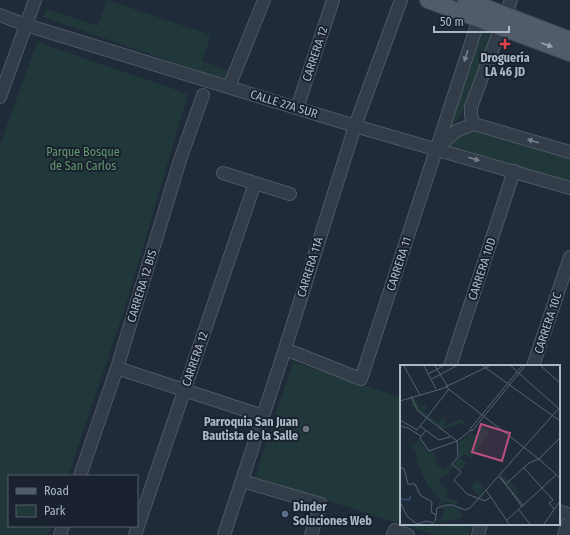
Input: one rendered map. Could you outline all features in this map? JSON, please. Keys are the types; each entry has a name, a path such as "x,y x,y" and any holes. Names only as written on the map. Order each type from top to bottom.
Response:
{"main road":[{"path":"428,0 479,19 502,21"},
{"path":"466,0 502,21 569,48"}],"street":[{"path":"0,97 35,0"},
{"path":"229,87 264,0"},
{"name":"CARRERA 12","path":"297,108 333,0"},
{"name":"CARRERA 11A","path":"224,535 285,349 355,126 401,0"},
{"path":"511,0 471,107 471,116 474,124 570,152"},
{"name":"CALLE 27A SUR","path":"0,15 26,25 355,126 570,188"},
{"name":"CARRERA 11","path":"285,349 361,379 479,19"},
{"name":"CARRERA 12 BIS","path":"80,475 117,368 180,160 203,95"},
{"name":"CARRERA 11","path":"436,149 456,131 468,125 474,124"},
{"name":"CARRERA 10D","path":"450,365 514,171"},
{"path":"223,173 290,194"},
{"name":"CARRERA 12","path":"138,526 255,183"},
{"name":"CARRERA 10C","path":"534,365 570,258"},
{"path":"117,368 263,416"},
{"path":"242,481 321,504 311,535"},
{"path":"560,511 570,515"},
{"path":"564,535 570,518"},
{"path":"478,535 481,525"},
{"path":"394,532 408,535"}],"green space":[{"path":"107,0 211,35 202,61 228,70 225,80 43,17 46,9 98,26"},
{"path":"481,30 492,33 461,116 442,135"},
{"name":"Parque Bosque de San Carlos","path":"37,42 188,94 125,308 68,475 8,475 8,527 51,527 48,535 0,535 0,145"},
{"path":"476,129 570,158 570,183 447,147 456,136"},
{"path":"293,362 400,397 400,524 255,477"},
{"path":"403,525 472,525 469,535 434,535"}],"place":[{"name":"Droguería LA 46 JD","path":"505,44"},
{"name":"Parroquia San Juan Bautista de la Salle","path":"306,429"},
{"name":"Dinder Soluciones Web","path":"285,514"}]}
